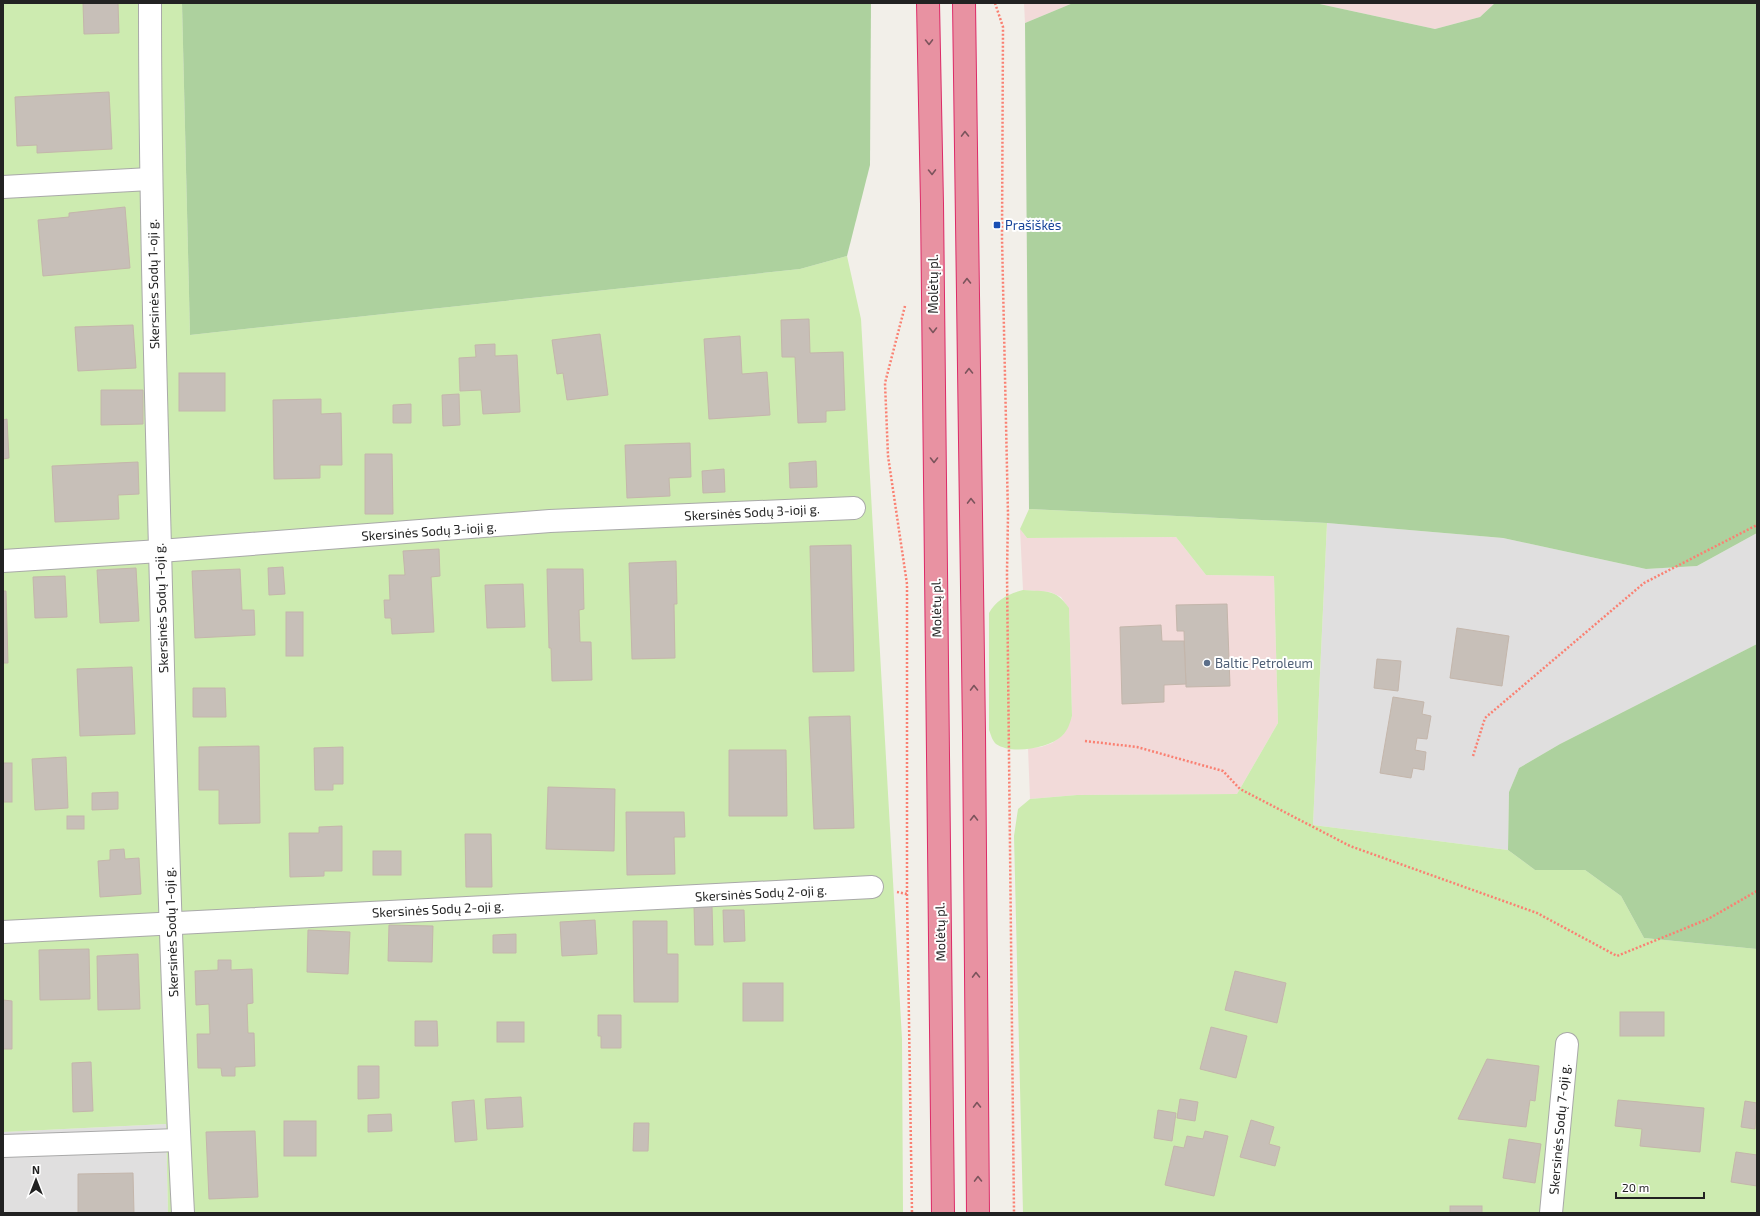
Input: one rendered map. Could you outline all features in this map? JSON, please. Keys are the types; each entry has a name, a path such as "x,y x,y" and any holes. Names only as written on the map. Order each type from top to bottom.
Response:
{"highway":[{"name":"Molėtų pl.","path":"928,3 932,204 943,1213"},
{"path":"964,3 974,733 978,1213"}],"street":[{"name":"Skersinės Sodų 1-oji g.","path":"150,3 150,179 170,923 183,1213"},
{"path":"3,187 150,179"},
{"name":"Skersinės Sodų 3-ioji g.","path":"3,561 160,551 550,521 854,508"},
{"name":"Skersinės Sodų 2-oji g.","path":"3,932 872,887"},
{"name":"Skersinės Sodų 7-oji g.","path":"1551,1213 1567,1044"},
{"path":"3,1146 179,1140"}],"path":[{"path":"995,3 1003,27 1002,238 1008,515 1007,572 1014,1213"},
{"path":"905,301 885,383 888,456 907,584 906,894 912,1213"},
{"path":"1473,756 1485,718 1644,583 1757,525"},
{"path":"1085,742 1137,747 1223,770 1240,789 1350,846 1537,913 1617,956 1708,919 1757,891"}],"shaded area":[{"path":"1024,3 1073,3 1025,23"},
{"path":"1315,3 1495,3 1480,17 1435,29"},
{"path":"1327,523 1503,538 1646,569 1697,566 1757,533 1757,644 1560,744 1519,768 1509,792 1508,850 1313,825"},
{"path":"1020,529 1027,538 1176,537 1206,575 1274,576 1278,723 1237,794 1077,795 1030,799 1028,748 1041,747 1052,743 1063,735 1072,716 1069,609 1061,597 1050,592 1023,590"},
{"path":"166,1124 168,1213 3,1213 3,1132"}],"green space":[{"path":"3,3 182,3 190,335 800,269 847,256 861,319 902,1039 903,1213 168,1213 166,1124 3,1132"},
{"path":"182,3 871,3 870,165 847,256 800,269 190,335"},
{"path":"1073,3 1315,3 1435,29 1480,17 1495,3 1757,3 1757,533 1697,566 1646,569 1503,538 1327,523 1029,509 1025,23"},
{"path":"1029,509 1327,523 1313,825 1508,850 1535,870 1585,870 1621,896 1644,938 1757,949 1757,1213 1023,1213 1014,836 1018,809 1030,799 1077,795 1237,794 1278,723 1274,576 1206,575 1176,537 1027,538 1020,529"},
{"path":"1023,590 1049,592 1059,597 1069,608 1072,716 1066,731 1056,740 1040,747 1030,749 1011,749 996,744 989,730 989,613 995,604 1003,598 1012,593"},
{"path":"1757,644 1757,949 1644,938 1621,896 1585,870 1535,870 1508,850 1509,792 1519,768 1560,744"}],"building":[{"path":"83,3 118,3 119,33 84,34"},
{"path":"109,92 112,149 37,153 37,145 17,146 15,97"},
{"path":"125,207 130,268 43,276 38,220 69,217 69,213"},
{"path":"809,319 810,353 843,352 845,410 826,411 826,422 798,423 795,357 782,357 781,320"},
{"path":"133,325 136,368 78,371 75,327"},
{"path":"600,334 608,395 567,400 563,373 557,374 552,340"},
{"path":"740,336 742,374 767,372 770,415 709,419 704,339"},
{"path":"495,344 495,356 517,355 520,412 483,414 481,390 460,391 459,358 476,357 475,345"},
{"path":"179,373 225,373 225,411 179,411"},
{"path":"101,390 143,390 143,424 101,425"},
{"path":"459,394 460,425 443,426 442,395"},
{"path":"321,399 321,414 341,413 342,465 320,465 320,478 274,479 273,400"},
{"path":"411,404 411,423 393,423 393,405"},
{"path":"7,419 9,458 3,459 3,420"},
{"path":"690,443 691,477 669,478 670,496 627,498 625,445"},
{"path":"365,454 392,454 393,514 365,514"},
{"path":"816,461 817,487 790,488 789,463"},
{"path":"138,462 139,494 118,495 119,519 55,522 52,466"},
{"path":"724,469 725,492 703,493 702,471"},
{"path":"851,545 854,671 813,672 810,546"},
{"path":"439,549 440,576 431,577 434,632 392,634 391,618 385,618 384,600 390,600 389,575 405,575 403,551"},
{"path":"676,561 677,604 674,604 675,658 632,659 629,563"},
{"path":"283,567 285,594 269,595 268,568"},
{"path":"136,568 139,621 100,623 97,570"},
{"path":"240,569 242,610 254,610 255,635 195,638 192,571"},
{"path":"547,569 583,569 584,609 579,610 580,642 591,642 592,680 552,681 551,648 549,648"},
{"path":"65,576 67,617 35,618 33,577"},
{"path":"523,584 525,627 487,628 485,585"},
{"path":"3,591 6,591 8,663 3,663"},
{"name":"Baltic Petroleum","path":"1227,604 1230,686 1186,687 1184,631 1177,631 1176,605"},
{"path":"286,612 303,612 303,656 286,656"},
{"path":"1161,625 1162,641 1184,641 1186,684 1164,685 1164,702 1122,704 1120,627"},
{"path":"1457,628 1509,636 1502,686 1450,678"},
{"path":"1377,659 1401,661 1398,691 1374,688"},
{"path":"132,667 135,734 80,736 77,669"},
{"path":"193,688 225,688 226,717 193,717"},
{"path":"1393,697 1424,702 1422,714 1431,716 1427,739 1417,738 1415,750 1426,752 1424,770 1413,768 1411,778 1380,773"},
{"path":"850,716 854,828 814,829 809,717"},
{"path":"259,746 260,823 219,824 219,790 199,790 199,747"},
{"path":"343,747 343,784 333,784 333,790 315,790 314,748"},
{"path":"729,750 786,750 787,816 729,816"},
{"path":"66,757 68,808 35,810 32,759"},
{"path":"3,763 12,763 12,802 3,802"},
{"path":"548,787 615,789 614,851 546,849"},
{"path":"118,792 118,809 92,810 92,793"},
{"path":"626,812 684,812 685,837 674,837 675,874 627,875"},
{"path":"67,816 84,816 84,829 67,829"},
{"path":"342,826 342,871 324,871 324,876 290,877 289,833 319,833 319,827"},
{"path":"465,834 491,834 492,887 466,887"},
{"path":"124,849 125,859 139,858 141,894 100,897 98,861 110,860 110,850"},
{"path":"373,851 401,851 401,875 373,875"},
{"path":"712,906 713,945 695,945 694,907"},
{"path":"723,910 744,910 745,941 724,942"},
{"path":"595,920 597,954 562,956 560,922"},
{"path":"633,921 667,921 667,954 678,954 678,1002 634,1002"},
{"path":"389,925 433,926 432,962 388,961"},
{"path":"308,930 350,932 348,974 307,972"},
{"path":"516,934 516,953 493,953 493,935"},
{"path":"89,949 90,999 40,1000 39,950"},
{"path":"138,954 140,1009 98,1010 97,956"},
{"path":"218,960 231,960 231,970 252,969 253,1003 247,1004 248,1033 254,1033 255,1066 235,1067 235,1076 222,1076 221,1068 198,1068 197,1034 210,1034 209,1004 196,1005 195,971 218,970"},
{"path":"1235,971 1286,983 1277,1023 1225,1010"},
{"path":"743,983 783,983 783,1021 743,1021"},
{"path":"3,1000 12,1001 12,1049 3,1049"},
{"path":"1620,1012 1664,1012 1664,1036 1620,1036"},
{"path":"598,1015 621,1015 621,1048 601,1048 601,1036 598,1036"},
{"path":"415,1021 437,1021 438,1046 415,1046"},
{"path":"497,1022 524,1022 524,1042 497,1042"},
{"path":"1211,1027 1247,1036 1236,1078 1200,1069"},
{"path":"1487,1059 1539,1066 1535,1101 1530,1100 1526,1127 1458,1119"},
{"path":"91,1062 93,1111 73,1112 72,1063"},
{"path":"358,1066 379,1066 379,1098 358,1099"},
{"path":"521,1097 523,1127 487,1129 485,1099"},
{"path":"1180,1099 1198,1102 1195,1121 1177,1118"},
{"path":"474,1100 477,1140 455,1142 452,1102"},
{"path":"1618,1100 1704,1108 1700,1152 1640,1146 1642,1129 1615,1126"},
{"path":"1745,1101 1757,1103 1755,1129 1741,1127"},
{"path":"1158,1110 1176,1113 1172,1141 1154,1138"},
{"path":"391,1114 392,1131 368,1132 368,1115"},
{"path":"1251,1120 1274,1127 1269,1144 1280,1147 1275,1166 1240,1157"},
{"path":"284,1121 316,1121 316,1156 284,1156"},
{"path":"634,1123 649,1123 648,1151 633,1151"},
{"path":"255,1131 258,1197 209,1199 206,1132"},
{"path":"1205,1131 1228,1136 1214,1196 1165,1185 1174,1146 1184,1148 1187,1136 1203,1139"},
{"path":"1509,1139 1541,1144 1535,1183 1503,1178"},
{"path":"1736,1152 1757,1155 1757,1186 1731,1182"},
{"path":"133,1173 134,1213 78,1213 78,1174"},
{"path":"1450,1206 1482,1206 1482,1213 1450,1213"}],"place":[{"name":"Prašiškės","path":"997,225"},
{"name":"Baltic Petroleum","path":"1207,663"}]}
